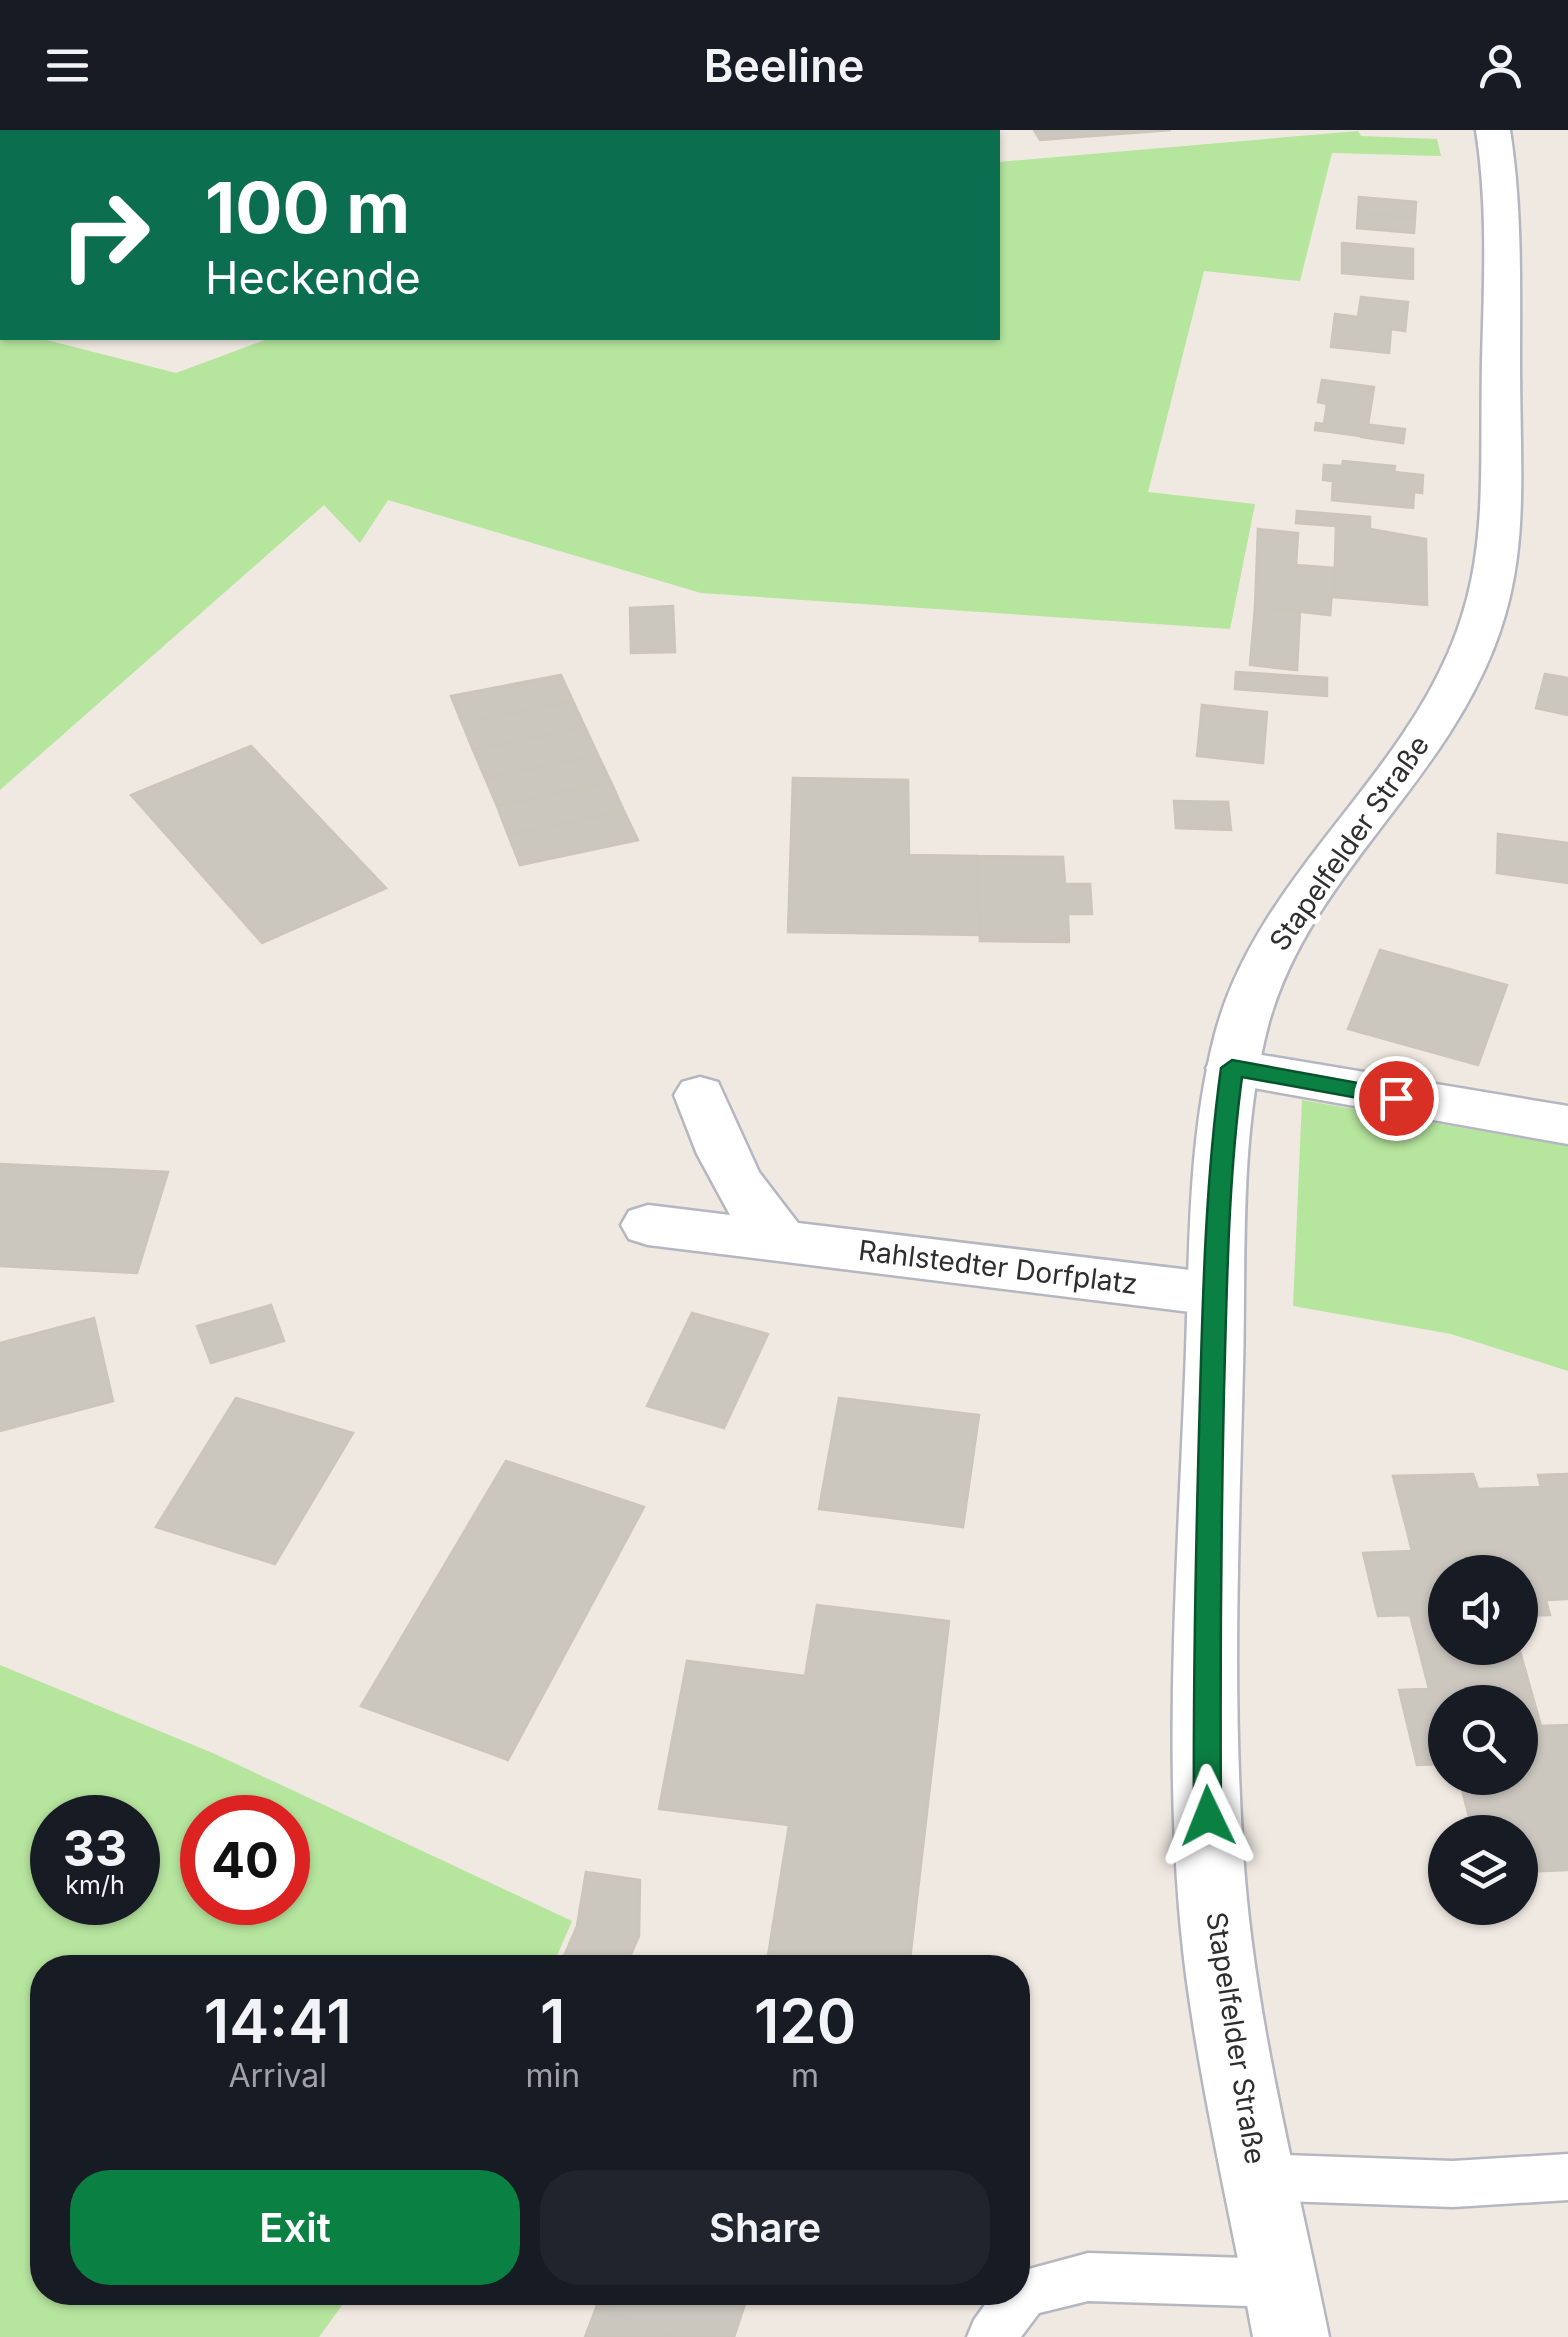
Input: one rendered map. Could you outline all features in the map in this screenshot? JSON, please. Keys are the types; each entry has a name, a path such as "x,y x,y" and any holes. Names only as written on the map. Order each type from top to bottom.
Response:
{"street":[{"name":"Stapelfelder Straße","path":"1290,2337 1221,1976 1208,1851 1206,1636 1222,1145 1232,1068 1266,963 1448,698 1475,644 1491,596 1498,551 1501,479 1502,252 1494,130"},
{"path":"1232,1068 1568,1125"},
{"path":"700,1095 730,1170 761,1220 782,1241"},
{"name":"Rahlstedter Dorfplatz","path":"648,1224 1215,1294"}],"lane":[{"path":"1259,2176 1453,2184 1568,2178"},
{"path":"1030,2290 1088,2276 1280,2283"},
{"path":"991,2337 1014,2305"}],"green space":[{"path":"1358,131 1361,136 1437,139 1441,156 1332,153 1300,281 1204,271 1148,492 1255,504 1230,629 701,593 388,500 360,543 324,505 0,790 0,340 47,340 176,373 265,340 1000,340 1000,162"},
{"path":"1302,1100 1568,1146 1568,1371 1451,1334 1293,1306"},
{"path":"0,1665 215,1754 303,1795 180,1795 180,1925 310,1925 310,1798 572,1921 557,1955 30,1955 30,2305 342,2305 319,2337 0,2337"}],"building":[{"path":"1034,130 1171,130 1040,140"},
{"path":"1359,197 1416,202 1415,218 1358,213"},
{"path":"1358,213 1415,218 1414,233 1357,228"},
{"path":"1342,243 1413,249 1413,279 1342,273"},
{"path":"1361,297 1408,302 1405,331 1391,329 1389,353 1331,347 1335,314 1358,317"},
{"path":"1322,380 1374,387 1368,425 1363,424 1361,436 1315,430 1316,423 1324,424 1327,404 1318,402"},
{"path":"1363,424 1405,429 1403,443 1361,437"},
{"path":"1343,461 1395,466 1394,472 1423,475 1422,493 1414,492 1413,508 1332,500 1333,481 1323,480 1324,465 1342,466"},
{"path":"1297,511 1370,517 1370,529 1426,539 1427,605 1334,597 1336,526 1296,523"},
{"path":"1258,529 1298,533 1296,565 1334,568 1330,615 1255,607"},
{"path":"673,606 675,652 631,653 630,608"},
{"path":"1255,607 1300,611 1297,670 1250,665"},
{"path":"1236,672 1327,678 1327,696 1235,689"},
{"path":"1545,674 1568,678 1568,715 1536,708"},
{"path":"561,675 573,701 462,723 451,696"},
{"path":"573,701 585,727 473,750 462,723"},
{"path":"1202,705 1267,712 1263,763 1197,756"},
{"path":"585,727 598,755 485,778 473,750"},
{"path":"251,746 386,888 262,943 131,795"},
{"path":"598,755 611,782 497,806 485,778"},
{"path":"793,778 908,780 909,855 977,856 980,935 788,932"},
{"path":"611,782 624,811 508,835 497,806"},
{"path":"1174,801 1228,802 1231,830 1176,828"},
{"path":"624,811 638,840 520,865 508,835"},
{"path":"1498,834 1568,843 1568,883 1497,873"},
{"path":"977,856 1063,857 1065,884 1090,884 1092,914 1068,914 1069,942 980,941"},
{"path":"1380,950 1507,985 1478,1065 1348,1029"},
{"path":"0,1164 168,1172 137,1273 0,1266"},
{"path":"271,1305 284,1341 211,1363 197,1326"},
{"path":"692,1313 768,1334 724,1428 647,1406"},
{"path":"94,1318 113,1401 0,1431 0,1343"},
{"path":"236,1398 353,1433 275,1564 156,1527"},
{"path":"839,1398 979,1415 963,1527 819,1509"},
{"path":"506,1461 644,1507 508,1760 361,1706"},
{"path":"1473,1474 1478,1489 1541,1487 1538,1475 1568,1474 1568,1599 1546,1600 1550,1615 1538,1615 1538,1555 1428,1555 1428,1665 1524,1665 1529,1685 1428,1685 1410,1615 1378,1616 1363,1553 1412,1551 1393,1476"},
{"path":"817,1605 949,1621 910,1955 768,1955 789,1825 659,1809 687,1661 805,1676"},
{"path":"1428,1689 1428,1765 1417,1765 1399,1690"},
{"path":"1538,1715 1541,1726 1568,1725 1568,1870 1538,1871 1538,1815 1469,1815 1463,1795 1538,1795"},
{"path":"586,1872 640,1880 639,1936 631,1955 565,1955 577,1926"},
{"path":"745,2305 734,2337 677,2337 596,2308"},
{"path":"596,2308 677,2337 585,2337"}],"route":[{"path":"1208,1816 1206,1616 1215,1294 1222,1145 1232,1068 1396,1098"}]}
